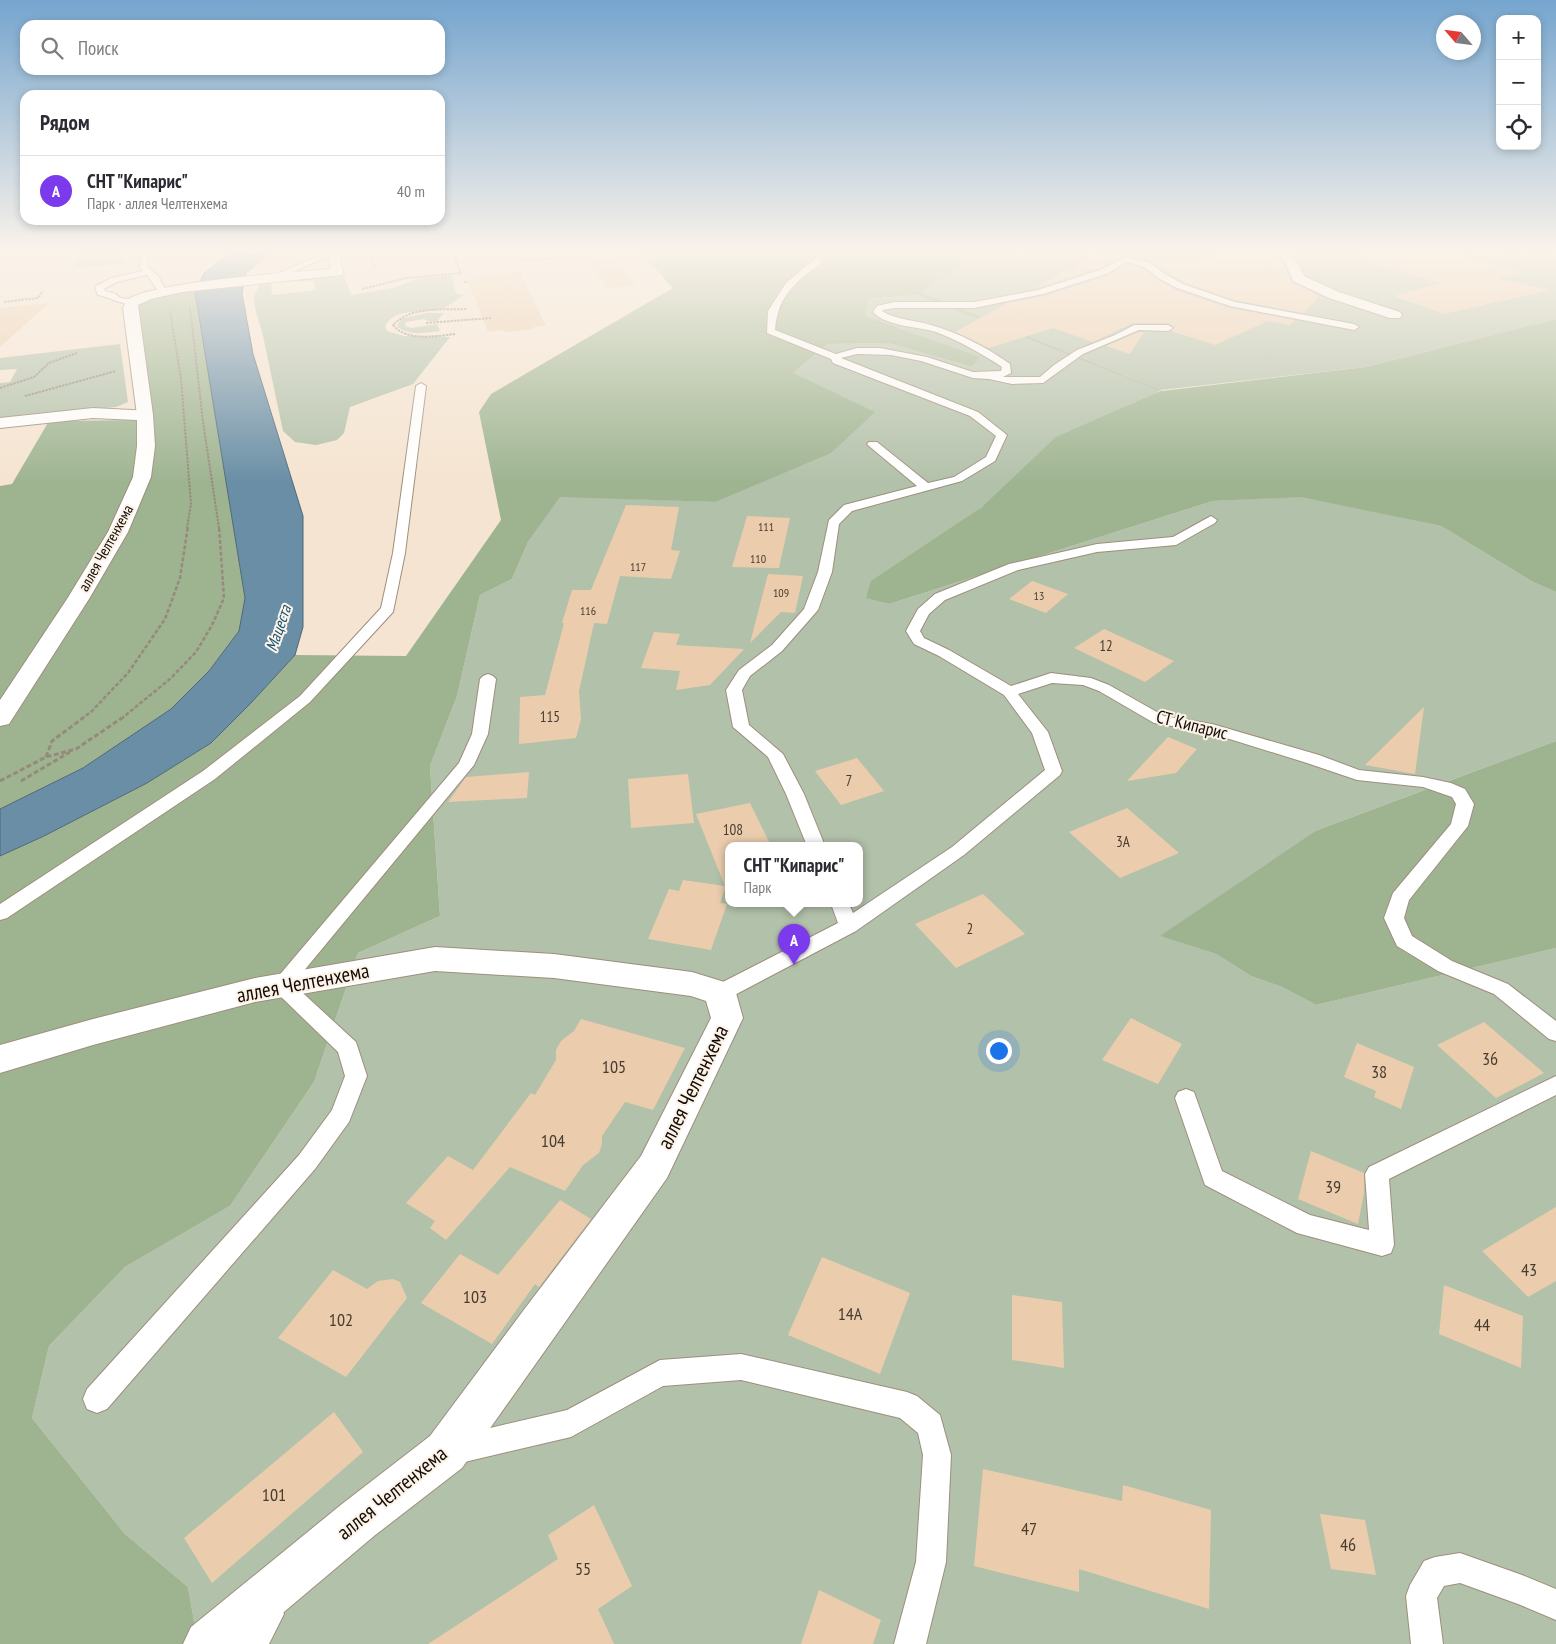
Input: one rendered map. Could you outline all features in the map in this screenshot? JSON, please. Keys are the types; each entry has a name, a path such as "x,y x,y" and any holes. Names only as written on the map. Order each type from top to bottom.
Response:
{"street":[{"name":"аллея Челтенхема","path":"0,719 78,599 118,532 142,477 146,446 145,415 133,330"},
{"path":"0,423 93,413 145,415"},
{"name":"аллея Челтенхема","path":"0,1059 103,1029 255,990 435,959 554,966 692,984 720,993 727,1018 654,1167 536,1325 446,1452 208,1644"}],"lane":[{"path":"770,330 802,345 836,356 857,350 876,351 925,359 950,369 1012,381 1042,380 1057,367 1080,352 1132,330"},
{"path":"936,330 949,334 1008,366 1006,373 997,376 980,376"},
{"path":"814,842 795,794 775,754 741,727 734,690 744,672 778,648 810,610 825,572 833,523 848,508 958,479 991,459 1002,435 974,414 836,361 836,356"},
{"path":"0,913 224,763 305,699 388,609 399,553 421,386"},
{"path":"873,444 926,487"},
{"path":"720,993 849,926 958,851 1054,771 1040,732 1009,692 951,657 919,641 913,631 924,612 940,597 1014,567 1098,548 1176,540 1211,520"},
{"name":"СТ Кипарис","path":"1009,692 1050,678 1086,680 1104,688 1160,720 1206,727 1313,759 1357,776 1423,782 1445,787 1459,793 1466,804 1459,826 1400,898 1394,918 1404,941 1445,966 1501,989 1556,1033"},
{"path":"97,1399 308,1162 341,1115 356,1076 348,1048 281,985 466,766 480,734 488,679"},
{"path":"841,907 849,926"},
{"path":"1186,1098 1213,1178 1306,1225 1382,1245 1377,1174 1556,1085"},
{"path":"446,1452 571,1423 660,1373 741,1367 907,1406 930,1425 937,1455 931,1562 910,1644"},
{"path":"1428,1644 1421,1596 1435,1572 1460,1568 1522,1590 1556,1605"},
{"path":"252,1644 289,1578"}],"path":[{"path":"46,757 52,740 92,712 128,673 165,619 180,578 191,504 181,379 171,330"},
{"path":"21,781 110,728 170,679 196,652 212,625 224,598 218,513 203,422 192,330"},
{"path":"396,330 409,335 455,334"},
{"path":"0,388 29,379 45,370 49,362 77,353"},
{"path":"19,397 124,370"},
{"path":"0,781 46,757 76,749"}],"green space":[{"path":"137,330 201,330 245,598 239,631 209,671 171,709 83,768 0,809 0,486 12,484 49,421 143,420"},
{"path":"261,330 386,330 404,336 450,337 413,384 350,407 344,433 337,440 316,445 295,442 283,431"},
{"path":"403,330 440,331 412,333"},
{"path":"601,330 904,330 980,357 972,367 888,343 828,344 793,373 875,412 831,453 715,502 560,497 528,542 512,579 480,595 457,696 430,766 440,916 358,953 314,1082 230,1206 125,1267 49,1346 32,1418 125,1534 188,1587 198,1644 0,1644 0,856 44,836 147,783 211,743 295,655 406,656 501,520 479,412 491,394"},
{"path":"904,330 1005,330 1155,388 1012,330 1514,330 1366,367 1161,390 982,507 866,597 889,604 1213,501 1301,496 1441,526 1533,582 1556,592 1556,741 1315,831 1161,936 1216,954 1251,976 1282,987 1316,1005 1556,948 1556,1644 198,1644 188,1587 125,1534 32,1418 49,1346 125,1267 230,1206 314,1082 358,953 440,916 430,766 457,696 480,595 512,579 528,542 560,496 715,502 793,373 828,344 888,343 972,367 979,357"},
{"path":"1005,330 1013,330 1162,391 1366,367 1514,330 1556,330 1556,592 1533,582 1441,526 1301,497 1213,501 889,604 866,598 871,581 982,507 1056,437 1161,391"},
{"path":"120,344 128,402 116,407 0,419 0,383 10,382 17,369 0,370 0,358"},
{"path":"1556,741 1556,948 1316,1005 1282,987 1251,976 1216,954 1160,936 1315,831"}],"water":[{"name":"Мацеста","path":"201,330 249,330 253,354 303,516 303,627 295,655 211,743 147,783 44,836 0,856 0,809 83,768 171,709 209,671 239,631 245,598"}],"building":[{"path":"0,330 19,330 0,347"},
{"path":"487,330 527,330 505,332 504,330 488,332"},
{"path":"959,330 1047,330 989,348 955,332"},
{"path":"1058,330 1119,330 1093,342"},
{"path":"1172,330 1249,330 1215,345 1171,331"},
{"path":"1139,332 1144,332 1130,354 1106,346"},
{"path":"626,505 679,507 671,550 680,551 671,579 620,576 607,624 594,623 579,691 581,719 576,738 519,744 520,697 545,695 572,590 591,590"},
{"path":"747,516 790,518 779,568 732,567"},
{"path":"768,574 803,576 795,613 781,612 750,643"},
{"path":"1032,581 1068,594 1046,613 1009,599"},
{"path":"1104,629 1174,661 1145,682 1074,648"},
{"path":"654,632 680,634 676,645 744,649 710,685 676,690 680,671 641,668"},
{"path":"1424,707 1415,774 1365,765"},
{"path":"1168,737 1197,749 1176,773 1127,781"},
{"path":"857,758 884,791 841,805 815,771"},
{"path":"529,772 527,798 448,802 466,777"},
{"path":"688,774 694,823 631,828 628,779"},
{"path":"750,803 769,842 725,842 725,886 696,814"},
{"path":"1127,808 1179,853 1120,878 1069,832"},
{"path":"683,880 725,886 720,903 725,904 726,907 711,950 648,939 669,889 679,891"},
{"path":"983,894 1025,934 956,968 915,924"},
{"path":"1131,1018 1182,1044 1158,1084 1102,1060"},
{"path":"581,1019 685,1048 653,1110 625,1102 602,1136 599,1153 583,1165 565,1191 510,1167 446,1240 430,1228 435,1221 406,1203 448,1156 473,1170 531,1093 535,1095 556,1060 556,1050 561,1041 574,1031"},
{"path":"1484,1022 1544,1073 1496,1098 1437,1045"},
{"path":"1357,1043 1414,1067 1401,1109 1374,1097 1376,1091 1344,1077"},
{"path":"1311,1151 1364,1173 1364,1193 1358,1224 1298,1199"},
{"path":"560,1200 591,1219 539,1287 535,1284 492,1344 421,1303 460,1254 498,1275"},
{"path":"1556,1207 1556,1281 1528,1297 1482,1251"},
{"path":"822,1257 910,1293 880,1374 788,1335"},
{"path":"333,1270 367,1289 378,1281 393,1279 400,1282 407,1298 346,1377 278,1338"},
{"path":"1444,1285 1523,1316 1521,1368 1439,1334"},
{"path":"1012,1295 1062,1302 1064,1368 1012,1360"},
{"path":"334,1412 363,1452 212,1583 184,1538"},
{"path":"983,1469 1122,1501 1123,1485 1211,1510 1209,1609 1079,1569 1079,1592 974,1566"},
{"path":"594,1505 632,1586 598,1609 614,1644 428,1644 558,1559 548,1535"},
{"path":"1320,1514 1365,1520 1376,1575 1331,1569"},
{"path":"819,1590 881,1620 873,1644 801,1644"}],"place":[{"name":"СНТ \"Кипарис\"","path":"794,965"}]}
